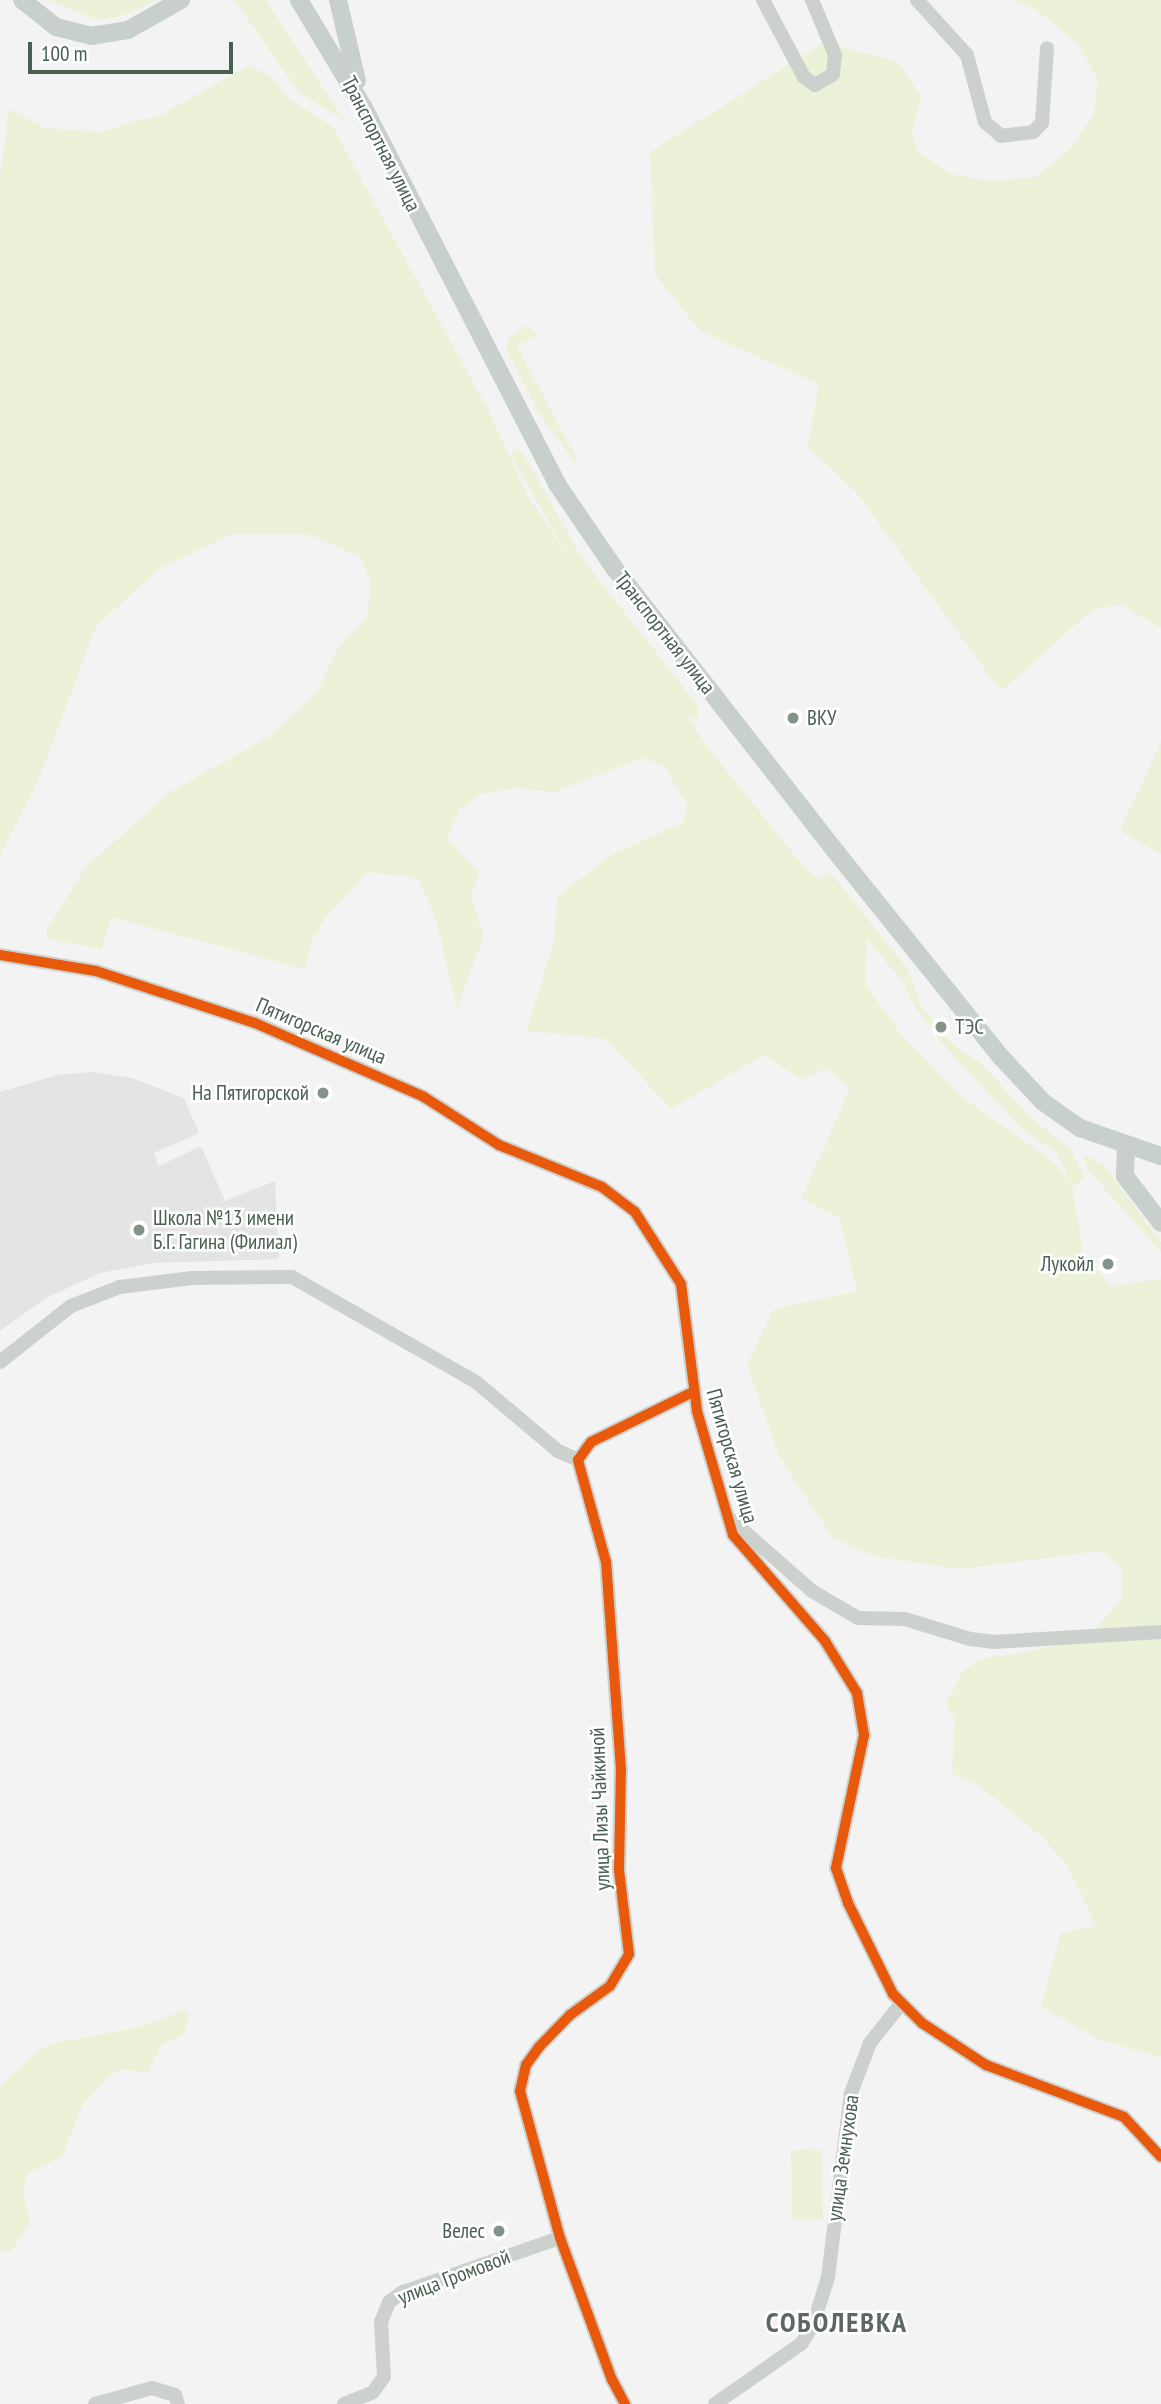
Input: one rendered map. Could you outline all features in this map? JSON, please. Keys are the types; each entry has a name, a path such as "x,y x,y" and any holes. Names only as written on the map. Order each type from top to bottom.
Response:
{"main road":[{"path":"22,0 57,27 91,36 128,30 181,0"},
{"path":"33,0 57,27"},
{"name":"Транспортная улица","path":"299,0 364,108 539,449 586,531 1000,1056 1063,1118 1126,1147 1161,1156"},
{"path":"338,0 364,108"},
{"path":"1126,1147 1125,1176 1161,1223"}],"street":[{"path":"763,0 804,78 815,85 833,74 835,55 813,0"},
{"path":"917,0 967,55 985,122 1001,136 1032,132 1042,123 1046,48"},
{"name":"Пятигорская улица","path":"0,956 96,971 255,1023 378,1075 424,1097 509,1150 619,1196 657,1240 681,1284 693,1392 726,1515 738,1545 825,1641 858,1693 864,1735 836,1868 848,1903 900,2005 986,2065 1124,2116 1161,2157"},
{"path":"0,1362 71,1306 94,1295 149,1282 284,1276 298,1279 476,1382 558,1451 578,1460 591,1442 693,1392"},
{"name":"улица Лизы Чайкиной","path":"578,1460 606,1562 621,1770 619,1870 630,1943 629,1954 610,1986 553,2031 522,2077 522,2106 560,2238 612,2380 625,2404"},
{"name":"Пятигорская улица","path":"726,1515 812,1591 858,1618 905,1619 970,1639 993,1642 1161,1632"},
{"name":"улица Земнухова","path":"715,2404 802,2343 814,2322 828,2277 851,2093 870,2043 900,2005"},
{"name":"улица Громовой","path":"344,2404 373,2392 384,2377 381,2322 389,2302 402,2292 560,2238"},
{"path":"95,2404 152,2388 177,2400"}],"shaded area":[{"name":"Школа №13 имени Б.Г. Гагина (Филиал)","path":"92,1072 132,1078 184,1098 199,1133 154,1153 159,1166 201,1146 225,1201 275,1181 279,1259 154,1263 100,1273 46,1298 0,1331 0,1092 58,1075"}],"green space":[{"path":"47,0 157,0 119,17 98,20"},
{"path":"235,0 266,0 344,120 298,92"},
{"path":"1014,0 1161,0 1161,628 1122,605 1093,609 1004,689 996,685 857,493 808,447 819,384 700,331 655,274 650,152 825,42 898,62 921,96 912,133 918,152 951,174 991,181 1035,177 1069,150 1094,114 1098,81 1079,45 1037,10"},
{"path":"249,65 271,77 288,98 332,126 489,411 528,496 570,560 511,455 516,449 522,451 582,558 698,706 697,720 687,715 709,749 803,866 818,879 830,872 909,971 921,1006 954,1046 982,1064 1032,1119 1069,1147 1085,1177 1072,1188 1084,1256 1111,1286 1161,1279 1161,2057 1100,2040 1041,2007 1061,1933 1096,1926 1066,1864 1041,1836 977,1784 952,1775 955,1720 946,1702 963,1671 979,1660 1056,1646 1094,1631 1122,1598 1121,1568 1102,1551 960,1569 873,1556 832,1537 778,1454 747,1364 774,1309 857,1291 839,1217 801,1199 850,1089 828,1069 800,1079 764,1055 671,1109 606,1039 526,1031 554,942 557,897 613,854 684,822 687,805 665,767 643,758 554,792 517,788 480,794 460,809 447,838 479,873 471,896 484,936 457,1008 436,919 418,878 368,872 326,917 312,941 305,969 111,917 102,949 47,939 47,929 85,868 169,793 273,734 318,690 339,647 368,617 370,580 360,556 306,534 231,534 159,569 96,626 39,779 0,856 0,176 9,109 45,128 102,132 165,113","holes":["867,939 904,984 915,1007 947,1049 1024,1131 1057,1153 1070,1184 1054,1162 963,1098 902,1036 865,984"]},
{"path":"527,325 538,335 517,346 578,461 575,463 538,412 506,349 508,339"},
{"path":"1161,742 1161,854 1120,831"},
{"path":"1083,1154 1104,1165 1161,1242 1161,1252 1088,1170"},
{"path":"185,2009 190,2016 183,2034 161,2045 147,2073 122,2069 109,2076 82,2106 62,2156 26,2175 23,2190 30,2223 10,2252 0,2250 0,2087 33,2055 51,2044 144,2026"},
{"path":"822,2149 823,2219 792,2219 791,2150"}],"cycle path":[{"path":"0,955 96,971 255,1023 424,1097 499,1145 602,1187 635,1212 681,1284 697,1411 733,1535 825,1641 857,1693 864,1735 836,1868 848,1903 893,1994 922,2023 986,2065 1124,2117 1161,2157"},
{"path":"625,2404 612,2380 560,2238 520,2091 526,2065 539,2047 570,2015 610,1986 629,1954 619,1870 621,1770 606,1562 578,1460 591,1442 693,1392"}],"place":[{"name":"ВКУ","path":"793,718"},
{"name":"ТЭС","path":"941,1027"},
{"name":"На Пятигорской","path":"323,1093"},
{"name":"Школа №13 имени Б.Г. Гагина (Филиал)","path":"139,1230"},
{"name":"Лукойл","path":"1108,1264"},
{"name":"Велес","path":"499,2231"}],"district":[{"name":"СОБОЛЕВКА","path":"837,2322"}]}
